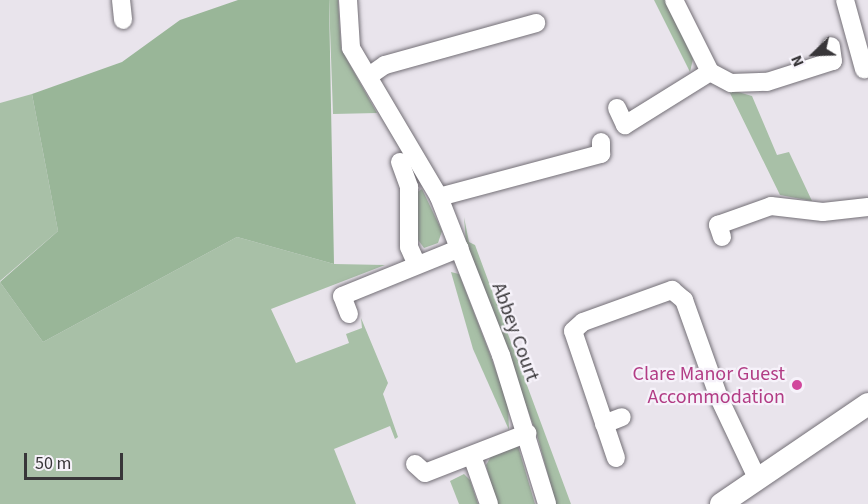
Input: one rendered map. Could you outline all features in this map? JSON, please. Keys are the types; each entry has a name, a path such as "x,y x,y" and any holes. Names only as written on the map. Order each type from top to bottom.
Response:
{"main road":[{"path":"721,504 868,404"}],"street":[{"path":"121,0 123,20"},
{"name":"Abbey Court","path":"348,0 351,48 439,197 528,433 548,504"},
{"path":"674,0 710,72 731,83 767,82 833,61 831,46"},
{"path":"844,0 867,71"},
{"path":"369,76 385,64 536,23"},
{"path":"617,108 625,125 710,72"},
{"path":"439,197 601,154 601,142"},
{"path":"400,162 409,187 409,247 416,263"},
{"path":"722,237 717,225 771,206 823,212 868,207"},
{"path":"349,314 342,296 416,263 460,248"},
{"path":"616,458 573,331 583,322 672,290 684,300 719,398 758,480"},
{"path":"604,424 622,417"},
{"path":"415,464 425,473 528,433"},
{"path":"472,456 489,504"}],"green space":[{"path":"238,0 329,0 334,264 237,237 43,342 0,282 58,231 32,94 122,62 180,20"},
{"path":"329,0 338,0 341,49 377,113 333,114"},
{"path":"654,0 666,0 693,59 690,72"},
{"path":"728,89 752,96 777,155 789,152 812,201 780,195"},
{"path":"32,94 58,231 0,281 0,103"},
{"path":"422,189 442,231 438,243 424,248 416,237 416,193"},
{"path":"464,217 469,242 475,245 571,504 556,504 537,435 466,244"},
{"path":"237,237 334,264 385,265 271,309 296,363 349,343 346,334 362,328 361,318 388,383 383,394 398,437 395,439 390,426 334,449 356,504 0,504 0,282 43,342"},
{"path":"451,272 459,274 488,349 508,404 509,430 473,349"},
{"path":"518,446 535,504 496,504 486,465 493,453"},
{"path":"464,474 470,480 478,504 459,504 450,481"}],"place":[{"name":"Clare Manor Guest Accommodation","path":"797,385"}]}
